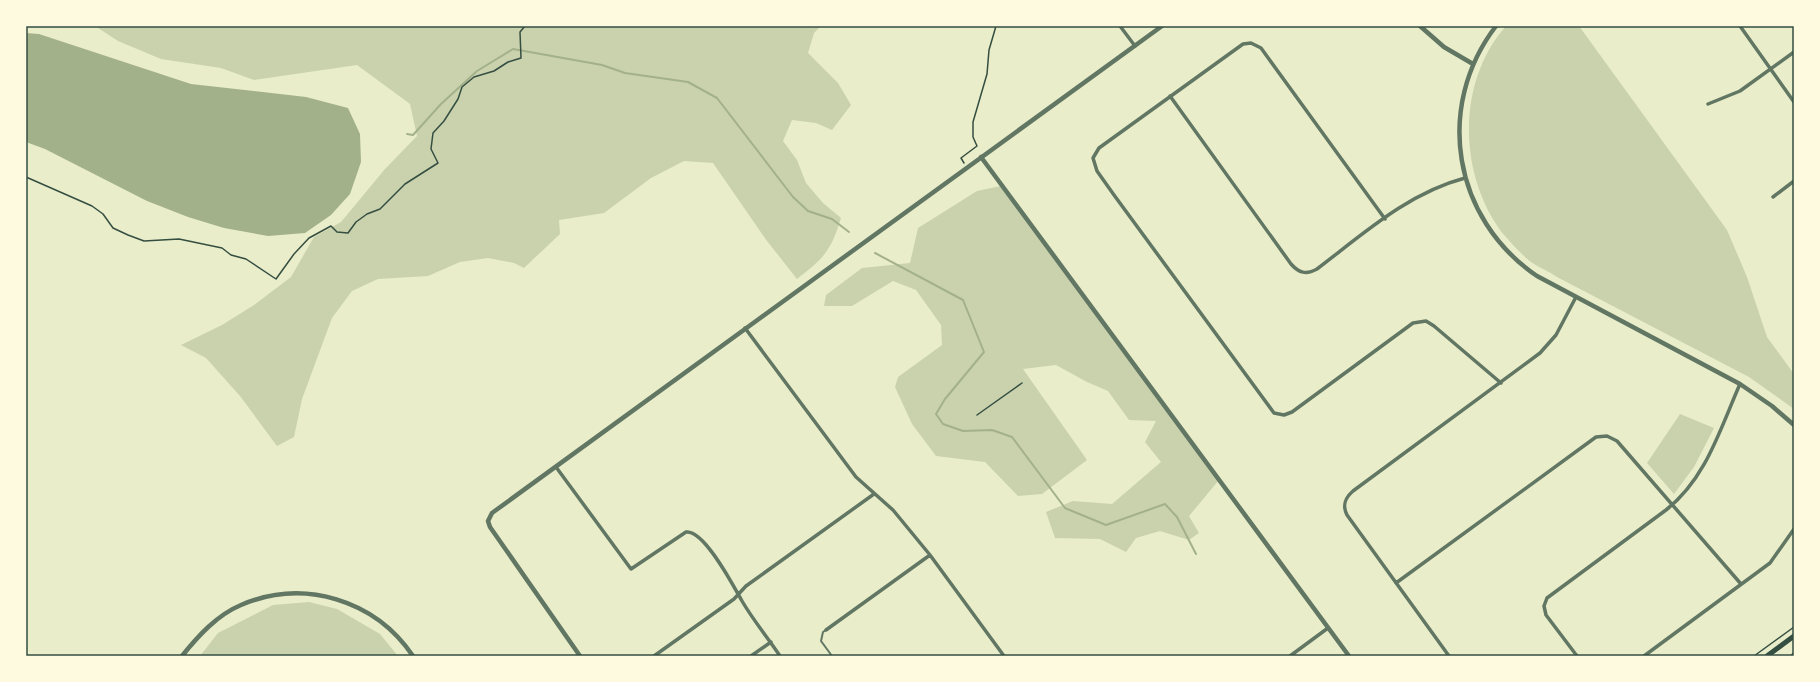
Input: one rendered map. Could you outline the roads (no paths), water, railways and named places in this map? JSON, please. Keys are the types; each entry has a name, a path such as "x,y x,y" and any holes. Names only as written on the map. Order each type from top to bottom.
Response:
{"main road":[{"path":"1767,656 1794,636"}],"street":[{"path":"1120,26 1135,46"},
{"path":"580,656 490,527 489,518 492,513 1162,26"},
{"path":"1420,26 1444,47 1473,64"},
{"path":"1496,26 1484,43 1473,64 1466,83 1460,111 1460,149 1465,178 1476,207 1494,236 1503,247 1528,270 1740,384 1772,406 1794,425"},
{"path":"1740,26 1794,102"},
{"path":"1385,219 1261,48 1255,44 1243,44 1099,148 1093,158 1094,166 1270,410 1279,415 1292,412 1413,323 1421,321 1434,326 1501,383"},
{"path":"1708,104 1740,91 1794,52"},
{"path":"1170,96 1287,257 1299,271 1307,273 1317,269 1385,219 1424,193 1465,178"},
{"path":"981,157 1349,656"},
{"path":"1773,197 1794,181"},
{"path":"1450,656 1347,515 1344,507 1345,500 1353,491 1532,361 1556,335 1576,297"},
{"path":"745,328 852,472 898,516 930,555 1004,656"},
{"path":"1577,656 1546,615 1544,606 1547,598 1673,505 1690,487 1700,472 1740,384"},
{"path":"1396,583 1600,436 1607,436 1617,441 1741,584"},
{"path":"556,467 631,569 681,534 689,532 704,542 780,656"},
{"path":"656,655 734,599 746,586 874,494"},
{"path":"1644,656 1770,563 1794,529"},
{"path":"826,630 930,555"},
{"path":"182,656 194,641 222,616 240,605 281,594 308,593 341,600 370,614 391,630 413,656"},
{"path":"1290,656 1328,628"},
{"path":"751,656 771,642"}],"lane":[{"path":"826,630 823,632 822,641 832,656"}],"waterway":[{"path":"407,134 413,135 441,104 477,71 513,49 602,65 625,73 688,82 717,98 793,197 808,211 832,219 849,232"},
{"path":"875,253 963,300 984,352 945,399 936,414 943,424 963,431 992,430 1012,437 1065,508 1106,525 1165,504 1177,517 1196,554"}]}
